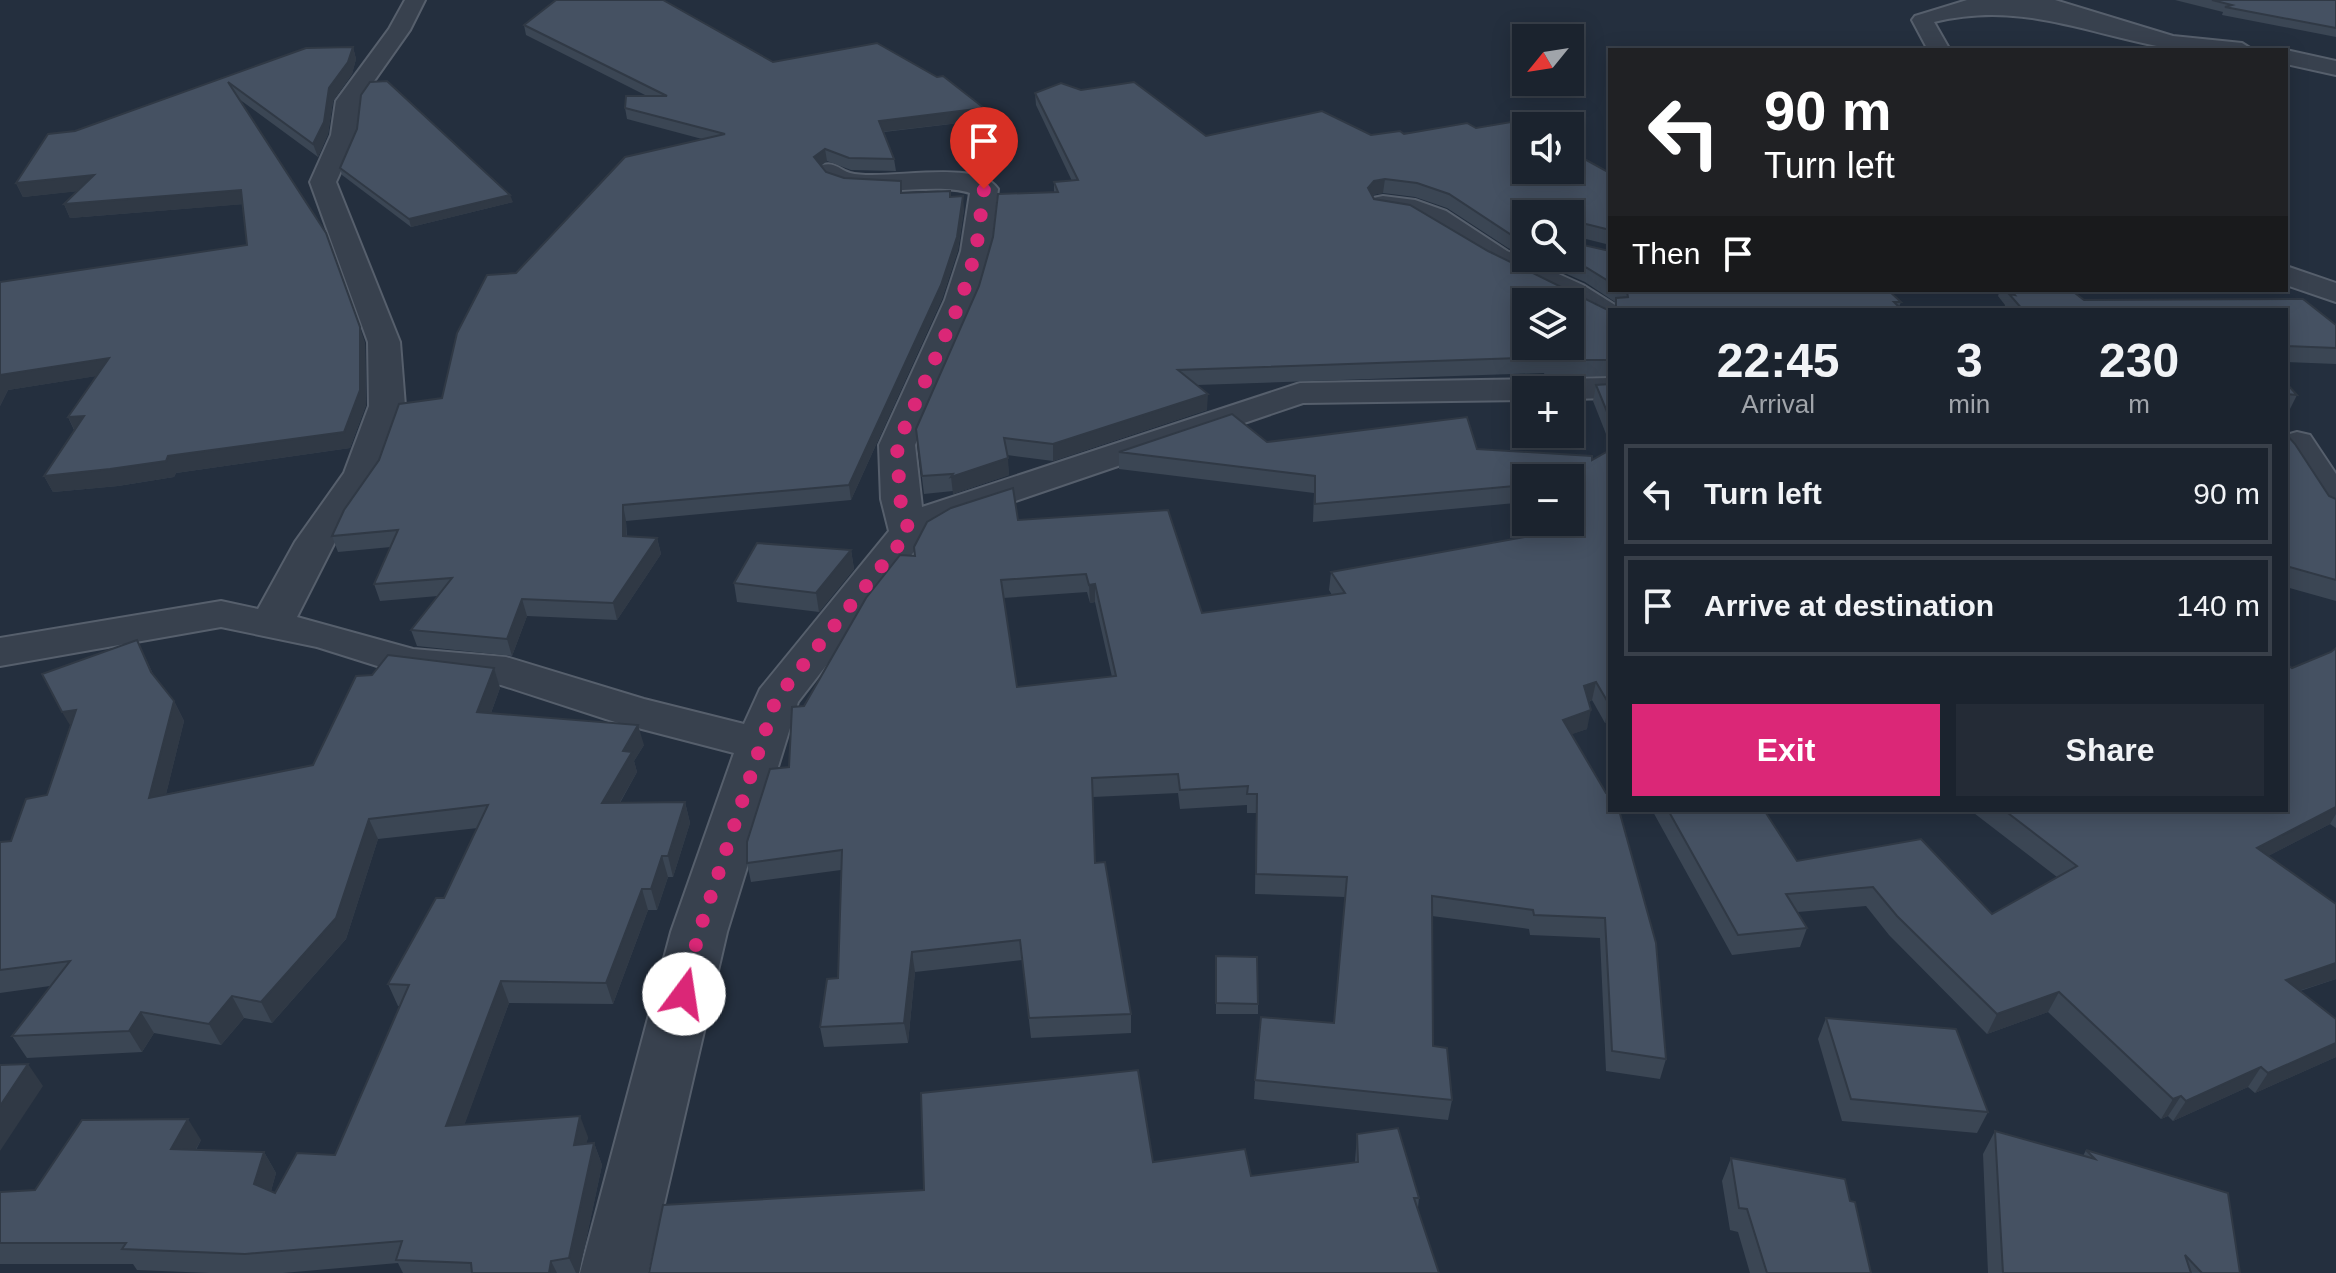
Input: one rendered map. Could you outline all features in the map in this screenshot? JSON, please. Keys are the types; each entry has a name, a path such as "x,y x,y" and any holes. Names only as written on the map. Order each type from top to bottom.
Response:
{"street":[{"path":"271,624 315,542 363,474 387,406 384,342 323,182 344,135 348,101 399,30 415,0"},
{"path":"1938,48 1922,20 1938,10 1976,3 2044,3 2171,42 2224,48"},
{"path":"2288,57 2336,68"},
{"path":"831,171 838,178 852,181 964,182 984,189 976,251 961,300 897,445 900,499 909,532"},
{"path":"1383,204 1415,208 1464,232 1497,257 1563,288"},
{"path":"1464,232 1512,237"},
{"path":"2288,276 2336,293"},
{"path":"1584,289 1608,282"},
{"path":"1584,299 1608,313"},
{"path":"614,1273 699,932 776,699 909,532 937,515 1300,393 1608,388"},
{"path":"2292,443 2336,448"},
{"path":"2292,443 2336,504"},
{"path":"0,652 221,614 327,636 409,662 506,671 632,711 761,744"}],"building":[{"path":"556,0 663,0 773,62 877,43 937,77 943,76 984,108 879,121 894,159 849,158 825,149 814,157 826,172 844,178 901,181 901,193 950,191 950,197 963,196 957,237 941,285 849,485 623,505 623,536 657,538 613,603 522,599 507,639 411,630 452,578 374,584 398,530 332,536 344,510 379,460 399,404 442,398 457,333 487,275 516,273 625,157 725,134 625,108 626,96 667,96 524,25"},
{"path":"2212,0 2336,0 2336,28 2225,7 2232,5"},
{"path":"353,47 348,62 329,88 324,122 313,144 228,82 326,233 360,327 360,390 344,432 168,456 166,461 44,476 84,416 68,417 109,358 0,375 0,282 247,245 241,190 64,204 94,175 16,183 48,134 75,131 306,48"},
{"path":"387,81 510,195 409,219 340,168 357,129 361,95 370,82"},
{"path":"1134,82 1206,136 1322,111 1371,135 1400,131 1404,134 1467,123 1476,128 1512,122 1512,184 1584,184 1584,159 1608,172 1608,230 1584,224 1584,200 1512,200 1512,235 1449,194 1417,183 1385,179 1374,181 1368,188 1374,199 1410,205 1512,263 1512,272 1531,272 1563,288 1512,288 1512,358 1178,370 1208,394 1053,444 1004,438 1008,458 951,477 953,474 922,476 916,429 979,286 993,237 998,194 1058,192 1054,182 1078,180 1035,93 1061,83 1081,90"},
{"path":"1584,245 1608,251 1608,281 1584,267"},
{"path":"1627,292 1890,292 1901,302 1894,302 1900,308 1616,308 1616,298 1628,297"},
{"path":"2013,292 2074,292 2084,300 2303,299 2336,325 2336,348 2288,346 2288,308 2021,308 2009,294 2015,295"},
{"path":"1584,298 1608,310 1608,360 1584,360"},
{"path":"1608,384 1608,414 1596,385"},
{"path":"2288,385 2297,395 2288,394"},
{"path":"1232,414 1267,442 1467,417 1477,449 1592,456 1592,460 1608,451 1608,702 1596,682 1584,686 1591,710 1563,720 1608,793 1608,812 1620,812 1656,943 1666,1059 1612,1051 1605,918 1534,915 1533,910 1432,896 1433,1046 1447,1048 1452,1100 1255,1080 1261,1017 1334,1023 1347,877 1256,874 1257,794 1247,794 1248,786 1180,790 1178,774 1092,778 1095,863 1105,862 1131,1014 1029,1018 1020,940 912,952 904,1023 820,1027 827,979 838,978 842,850 747,863 747,842 770,769 789,767 792,707 804,706 866,598 900,555 915,556 914,547 927,522 951,508 1013,488 1018,520 1168,510 1202,613 1345,593 1331,572 1530,536 1584,536 1584,464 1512,464 1512,486 1315,504 1315,476 1119,452","holes":["1086,574 1089,585 1095,584 1116,676 1017,687 1001,580"]},
{"path":"2288,436 2329,496 2336,499 2336,580 2288,567"},
{"path":"757,543 851,550 816,593 734,583"},
{"path":"137,640 151,672 174,701 149,798 313,765 356,676 372,675 388,655 494,668 477,712 638,725 623,751 632,752 602,803 685,802 668,856 662,856 651,889 642,889 606,983 501,981 446,1126 580,1116 574,1145 594,1143 569,1258 551,1261 549,1273 472,1273 471,1263 396,1260 402,1241 245,1254 122,1249 126,1243 0,1243 0,1192 35,1190 82,1120 188,1119 171,1149 264,1152 254,1184 275,1193 297,1153 335,1155 409,985 388,984 436,898 444,898 488,805 369,819 336,918 261,1002 232,996 209,1024 141,1012 129,1031 12,1036 70,961 0,970 0,842 11,841 26,799 47,795 76,710 62,712 42,674"},
{"path":"2336,648 2336,807 2257,848 2336,904 2336,963 2286,980 2336,1019 2336,1043 2268,1073 2261,1067 2186,1101 2181,1096 2173,1099 2059,992 1997,1014 1897,916 1873,887 1786,894 1807,928 1738,935 1669,812 1765,812 1797,861 1921,839 1992,914 2077,866 2007,812 2288,812 2288,665 2292,668"},
{"path":"1216,956 1257,957 1258,1004 1216,1003"},
{"path":"1826,1018 1956,1029 1988,1112 1851,1099"},
{"path":"28,1064 0,1106 0,1065"},
{"path":"1138,1070 1153,1162 1245,1149 1251,1176 1358,1162 1357,1134 1398,1128 1419,1198 1414,1198 1439,1273 649,1273 663,1205 924,1190 921,1093"},
{"path":"1995,1131 2095,1159 2086,1150 2228,1193 2240,1273 2202,1273 2185,1255 2191,1273 2003,1273"},
{"path":"1731,1158 1845,1179 1850,1201 1855,1202 1871,1273 1767,1273 1747,1209 1739,1208"}],"route":[{"path":"684,994 699,932 776,699 909,532 900,499 897,445 961,300 976,251 984,189"}]}
